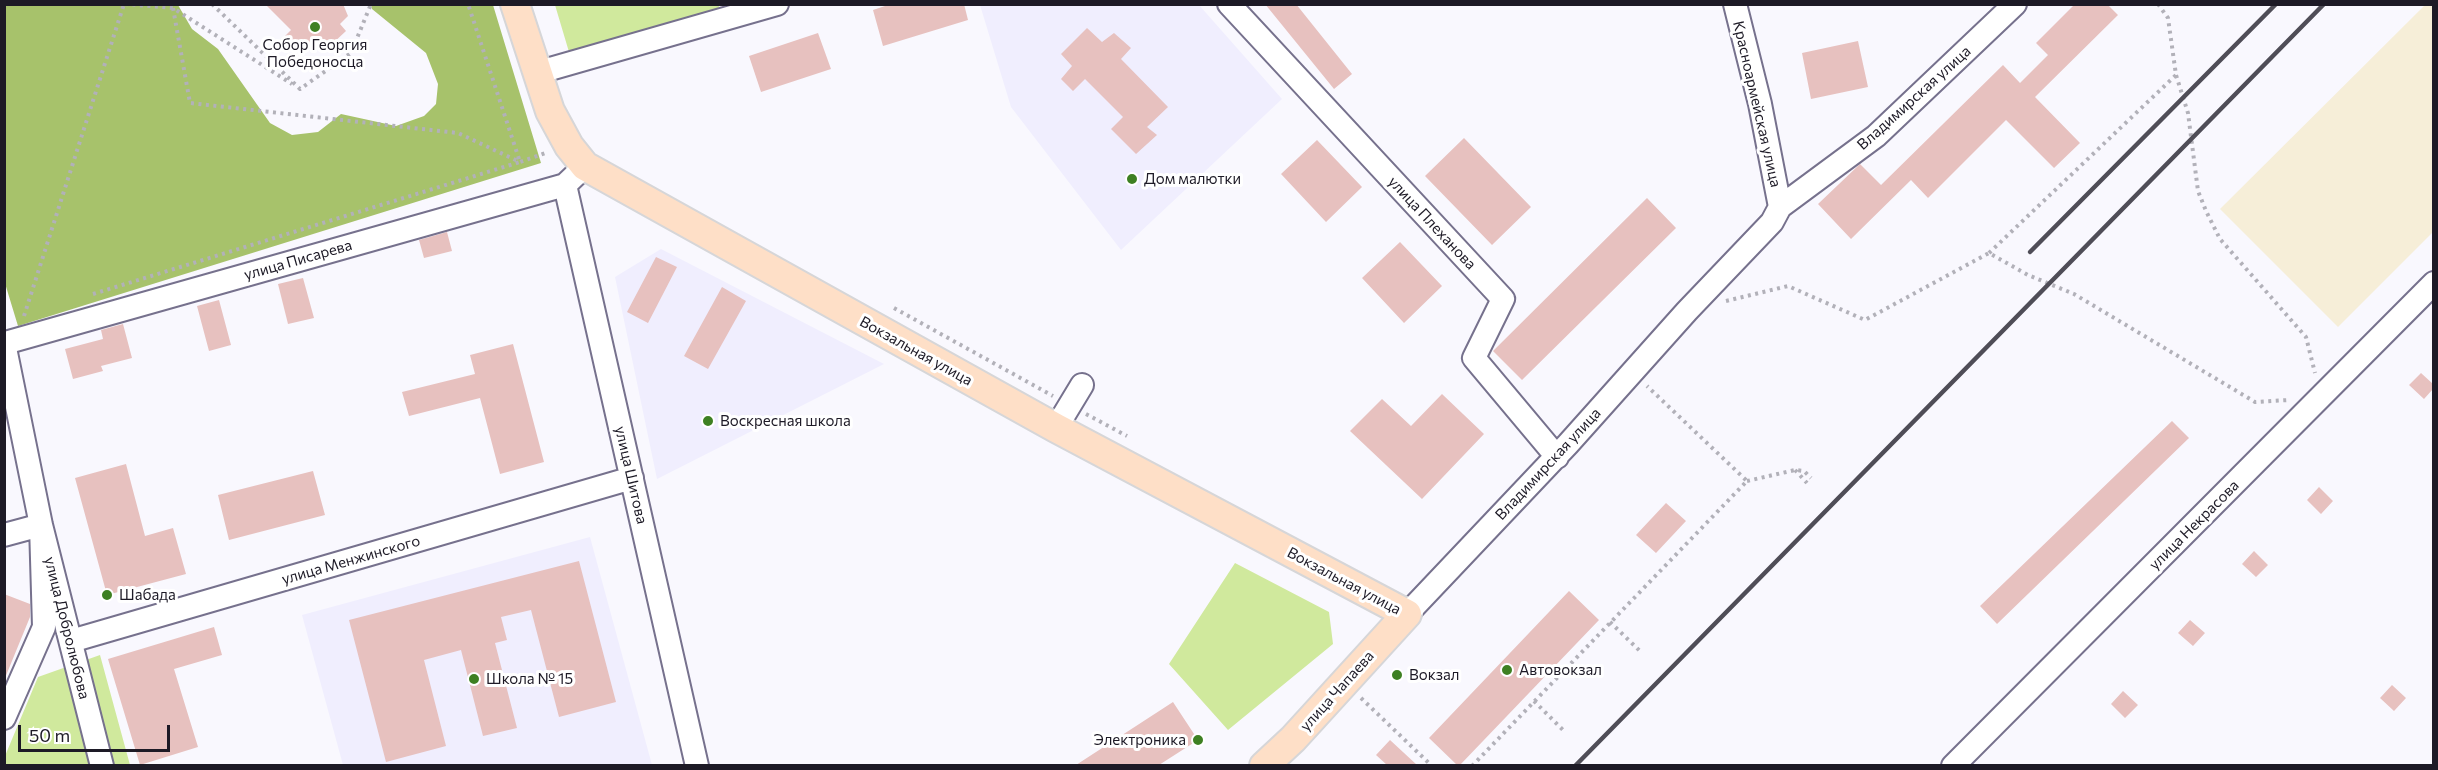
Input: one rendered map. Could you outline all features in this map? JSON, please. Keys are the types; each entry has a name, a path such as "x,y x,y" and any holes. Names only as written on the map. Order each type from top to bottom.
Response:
{"main road":[{"path":"515,4 536,73 573,166"},
{"name":"Вокзальная улица","path":"573,166 1063,416 1407,614"},
{"name":"улица Чапаева","path":"1264,765 1407,614"}],"street":[{"name":"улица Плеханова","path":"1229,4 1503,299 1474,358 1557,457"},
{"name":"Красноармейская улица","path":"1687,311 1772,222 1780,207 1760,104 1735,4"},
{"name":"Владимирская улица","path":"1780,207 1876,136 2015,4"},
{"path":"536,73 770,5"},
{"name":"улица Писарева","path":"5,343 573,166"},
{"name":"улица Шитова","path":"573,166 632,478 697,765"},
{"name":"улица Некрасова","path":"1953,765 2321,399 2433,284"},
{"name":"Владимирская улица","path":"1407,614 1557,457 1687,311"},
{"name":"улица Добролюбова","path":"5,343 41,525 102,765"},
{"path":"1063,416 1082,385"},
{"name":"улица Менжинского","path":"71,641 632,478"},
{"path":"4,535 41,525"},
{"name":"улица Добролюбова","path":"4,718 44,627 41,525"}],"path":[{"path":"5,343 24,315 125,4 173,8 300,89"},
{"path":"212,4 300,89"},
{"path":"300,89 351,53 371,4"},
{"path":"468,4 520,162"},
{"path":"1989,253 2028,275 2074,294 2255,402 2321,399 2306,338 2220,239 2206,211 2198,191 2188,113 2176,75 2168,18 2158,4"},
{"path":"173,8 190,103 458,133 520,162 573,166"},
{"path":"1687,311 1788,286 1865,320 1989,253 2176,75"},
{"path":"92,294 520,162"},
{"path":"885,303 1063,416 1132,439"},
{"path":"24,315 35,312"},
{"path":"1632,372 1747,481"},
{"path":"1795,471 1807,483"},
{"path":"1472,765 1747,481 1795,471 1804,471 1811,478"},
{"path":"1610,622 1641,652"},
{"path":"1344,682 1432,765"},
{"path":"1534,701 1564,731"}],"shaded area":[{"path":"2426,4 2434,5 2433,232 2338,327 2220,209"},
{"name":"Дом малютки","path":"980,5 1199,5 1282,99 1121,250 1011,107"},
{"name":"Воскресная школа","path":"661,249 884,364 657,479 615,277"},
{"name":"Школа № 15","path":"590,537 652,765 343,765 302,615"}],"green space":[{"path":"5,4 178,5 192,29 218,49 270,123 292,135 318,132 341,114 396,126 424,116 436,104 438,84 426,53 372,9 371,5 493,5 541,163 18,326 4,280"},
{"path":"555,5 720,5 718,8 569,52"},
{"path":"1235,563 1329,612 1333,644 1228,730 1169,664"},
{"path":"100,655 130,765 5,766 5,756 38,677"}],"building":[{"name":"Собор Георгия Победоносца","path":"265,4 343,4 348,16 340,24 346,31 331,45 324,39 315,48 308,45 297,52 283,38 291,30"},
{"path":"891,4 964,4 968,20 883,46 873,10"},
{"path":"1265,4 1296,4 1352,74 1334,89"},
{"path":"2075,4 2107,4 2118,15 2035,97 2080,143 2054,168 2006,120 1928,198 1911,180 1851,239 1818,204 1860,164 1881,185 2003,65 2020,83 2048,55 2036,43"},
{"path":"1087,28 1102,42 1114,33 1131,48 1121,59 1168,107 1147,127 1157,135 1136,154 1111,129 1123,117 1085,79 1073,91 1061,79 1072,66 1061,54"},
{"path":"818,33 831,69 761,92 749,56"},
{"path":"1858,41 1868,87 1811,99 1802,53"},
{"path":"1464,138 1531,207 1492,245 1425,176"},
{"path":"1317,140 1362,187 1326,222 1281,174"},
{"path":"1647,198 1676,228 1522,380 1493,351"},
{"path":"447,232 452,251 424,258 419,240"},
{"path":"1400,242 1442,286 1404,323 1362,278"},
{"path":"656,257 677,267 648,323 627,312"},
{"path":"303,278 314,318 288,324 278,284"},
{"path":"722,287 746,301 708,369 684,356"},
{"path":"219,300 231,345 209,351 197,306"},
{"path":"123,324 132,358 101,366 103,371 73,379 65,349 103,339 101,330"},
{"path":"513,344 544,462 500,474 480,398 409,416 402,392 475,374 470,355"},
{"path":"2421,373 2433,384 2433,389 2424,399 2409,385"},
{"path":"1442,394 1484,434 1422,499 1350,431 1382,399 1411,426"},
{"path":"2172,421 2189,438 1997,624 1980,606"},
{"path":"126,464 145,536 173,528 186,574 107,595 75,478"},
{"path":"313,471 325,515 229,540 218,495"},
{"path":"2319,487 2333,501 2321,514 2307,500"},
{"path":"1666,503 1686,521 1656,553 1636,535"},
{"path":"2254,551 2268,565 2256,577 2242,564"},
{"path":"579,561 616,702 559,717 531,610 501,617 507,640 495,643 517,728 483,736 461,650 424,660 446,746 386,762 349,620"},
{"path":"1569,591 1599,620 1460,765 1457,765 1429,738"},
{"path":"4,594 30,604 30,617 5,678"},
{"path":"2190,620 2205,633 2193,646 2178,633"},
{"path":"214,627 222,655 174,669 198,747 140,765 108,659"},
{"path":"2392,685 2406,698 2394,711 2380,698"},
{"path":"2123,691 2138,705 2125,718 2111,704"},
{"path":"1173,702 1198,740 1159,765 1076,765"},
{"path":"1390,740 1417,765 1387,765 1376,755"}],"railway":[{"path":"2030,252 2276,4"},
{"path":"1575,766 2324,4"}],"place":[{"name":"Собор Георгия Победоносца","path":"315,27"},
{"name":"Дом малютки","path":"1132,179"},
{"name":"Воскресная школа","path":"708,421"},
{"name":"Шабада","path":"107,595"},
{"name":"Автовокзал","path":"1507,670"},
{"name":"Вокзал","path":"1397,675"},
{"name":"Школа № 15","path":"474,679"},
{"name":"Электроника","path":"1198,740"}]}
